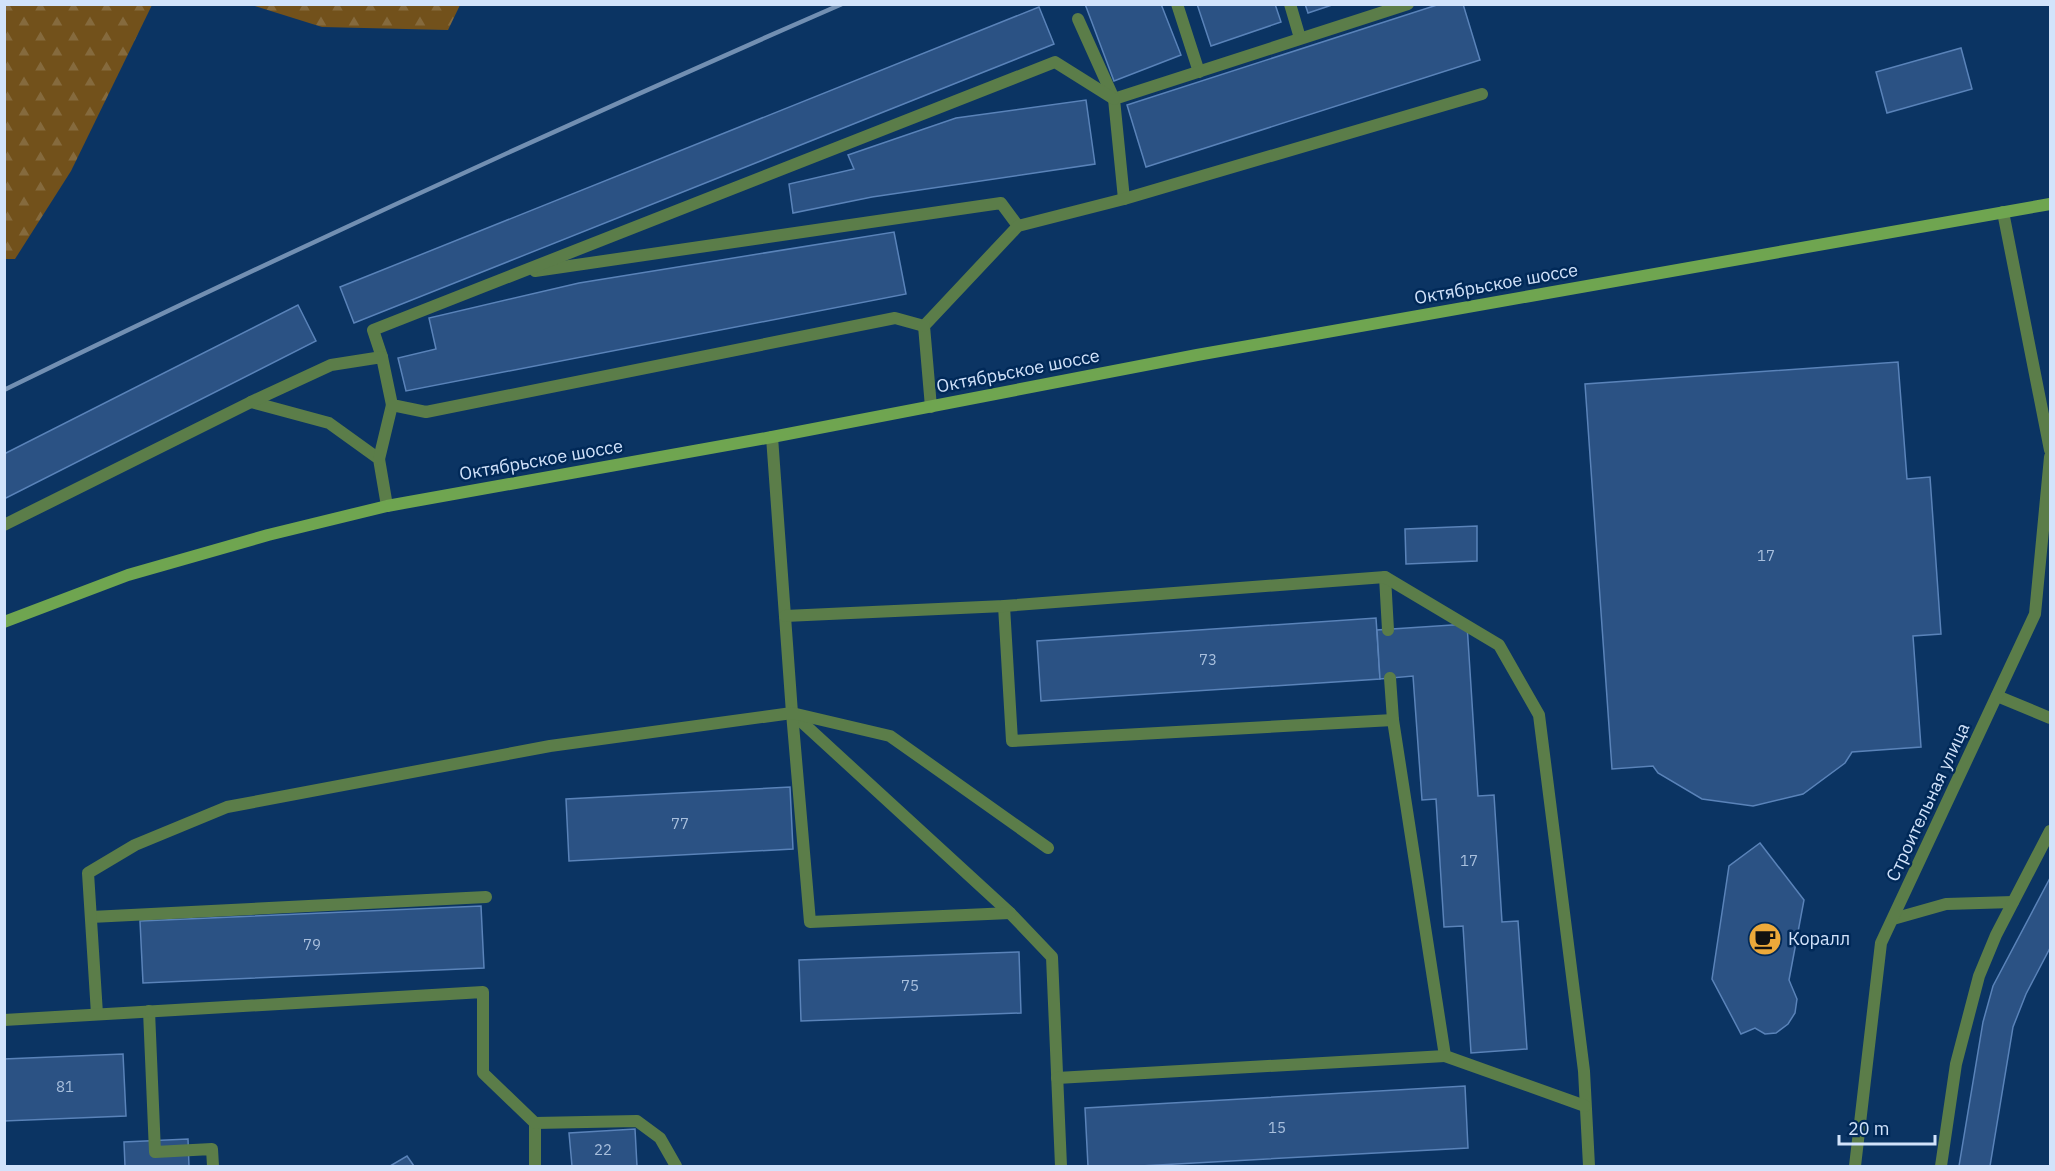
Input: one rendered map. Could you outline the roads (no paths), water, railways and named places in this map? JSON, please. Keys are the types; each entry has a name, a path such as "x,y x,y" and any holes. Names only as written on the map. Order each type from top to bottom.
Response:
{"main road":[{"name":"Октябрьское шоссе","path":"4,622 128,575 267,535 387,506 772,437 1197,355 2050,204"}],"street":[{"path":"1177,4 1199,72"},
{"path":"1290,4 1300,38"},
{"path":"387,506 379,459 392,405 382,357 373,330 1054,62 1114,99 1404,5"},
{"path":"1078,19 1114,99 1124,199"},
{"path":"931,406 924,326 1018,226 1124,199 1482,94"},
{"path":"513,274 1001,203 1018,226"},
{"path":"2003,212 2050,450"},
{"path":"392,405 426,412 896,318 924,326"},
{"path":"4,525 251,402 331,365 382,357"},
{"path":"251,402 329,423 379,459"},
{"path":"772,437 784,616 810,922 1010,913"},
{"name":"Строительная улица","path":"1855,1167 1881,943 2035,614 2050,457"},
{"path":"784,616 1004,606 1385,577 1499,645 1539,715 1584,1071 1589,1167"},
{"path":"1385,577 1388,630"},
{"path":"1004,606 1012,741 1393,720"},
{"path":"1390,678 1393,720 1445,1056"},
{"path":"1997,696 2050,718"},
{"path":"792,713 1010,913 1052,957 1061,1167"},
{"path":"97,1014 88,873 135,844 227,807 550,746 792,713 890,736 1048,848"},
{"path":"1941,1167 1956,1064 1976,987 1996,935 2050,831"},
{"path":"91,917 486,897"},
{"path":"1893,919 1946,904 2013,903"},
{"path":"4,1020 483,992 483,1073 535,1124 535,1167"},
{"path":"149,1011 155,1152 212,1149 213,1167"},
{"path":"1057,1078 1445,1056 1585,1106"},
{"path":"535,1124 637,1121 660,1138 676,1167"}],"railway":[{"path":"4,390 421,192 842,4"}],"place":[{"name":"Коралл","path":"1765,939"}]}
